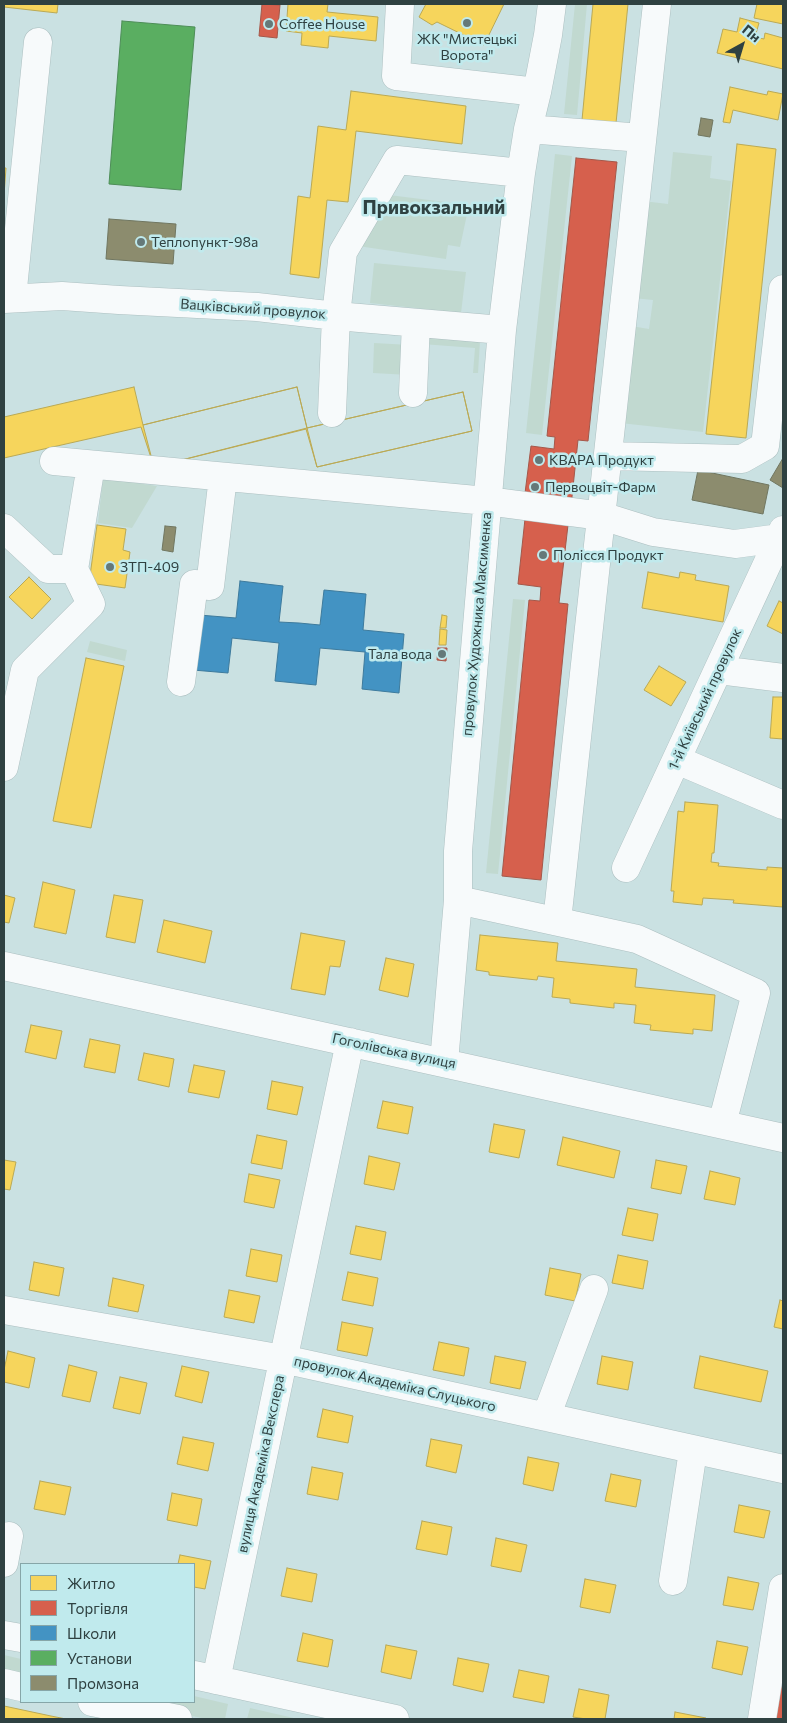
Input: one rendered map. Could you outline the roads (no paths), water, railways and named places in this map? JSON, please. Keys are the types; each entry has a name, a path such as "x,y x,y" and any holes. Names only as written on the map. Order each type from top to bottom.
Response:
{"street":[{"path":"400,4 396,76 537,92"},
{"path":"54,461 487,501 502,330 521,173 528,129 548,35 552,4"},
{"path":"558,921 657,4"},
{"path":"8,298 38,42"},
{"path":"528,129 642,138"},
{"path":"332,413 336,316 343,252 397,160 521,173"},
{"path":"608,456 742,459 765,446 783,288"},
{"name":"Вацківський провулок","path":"8,298 62,296 257,307 336,316 502,330"},
{"path":"413,393 416,323"},
{"path":"4,767 25,670 91,604 74,569 91,465"},
{"path":"181,682 194,584 210,586 223,477"},
{"name":"провулок Художника Максименка","path":"444,1062 458,900 458,851 487,501 602,516 653,532 735,544 782,536"},
{"path":"4,528 48,569 74,569"},
{"name":"1-й Київський провулок","path":"626,868 782,536"},
{"path":"719,670 783,678"},
{"path":"677,760 783,805"},
{"path":"458,900 636,939 756,993 722,1124"},
{"name":"Гоголівська вулиця","path":"4,966 783,1138"},
{"name":"вулиця Академіка Векслера","path":"205,1677 283,1359 350,1042"},
{"path":"546,1418 594,1290"},
{"name":"провулок Академіка Слуцького","path":"4,1310 283,1359 783,1470"},
{"path":"673,1581 694,1451"},
{"path":"762,1719 783,1588"},
{"path":"4,1635 20,1638"},
{"path":"205,1677 335,1713 395,1719"},
{"path":"4,1684 20,1687"},
{"path":"97,1703 178,1719"}],"place":[{"name":"ЖК \"Мистецькі Ворота\"","path":"467,23"},
{"name":"Coffee House","path":"269,24"},
{"name":"Теплопункт-98а","path":"141,242"},
{"name":"КВАРА Продукт","path":"539,460"},
{"name":"Первоцвіт-Фарм","path":"535,487"},
{"name":"Полісся Продукт","path":"543,555"},
{"name":"ЗТП-409","path":"110,567"},
{"name":"Тала вода","path":"442,654"}],"district":[{"name":"Привокзальний","path":"434,208"}]}
